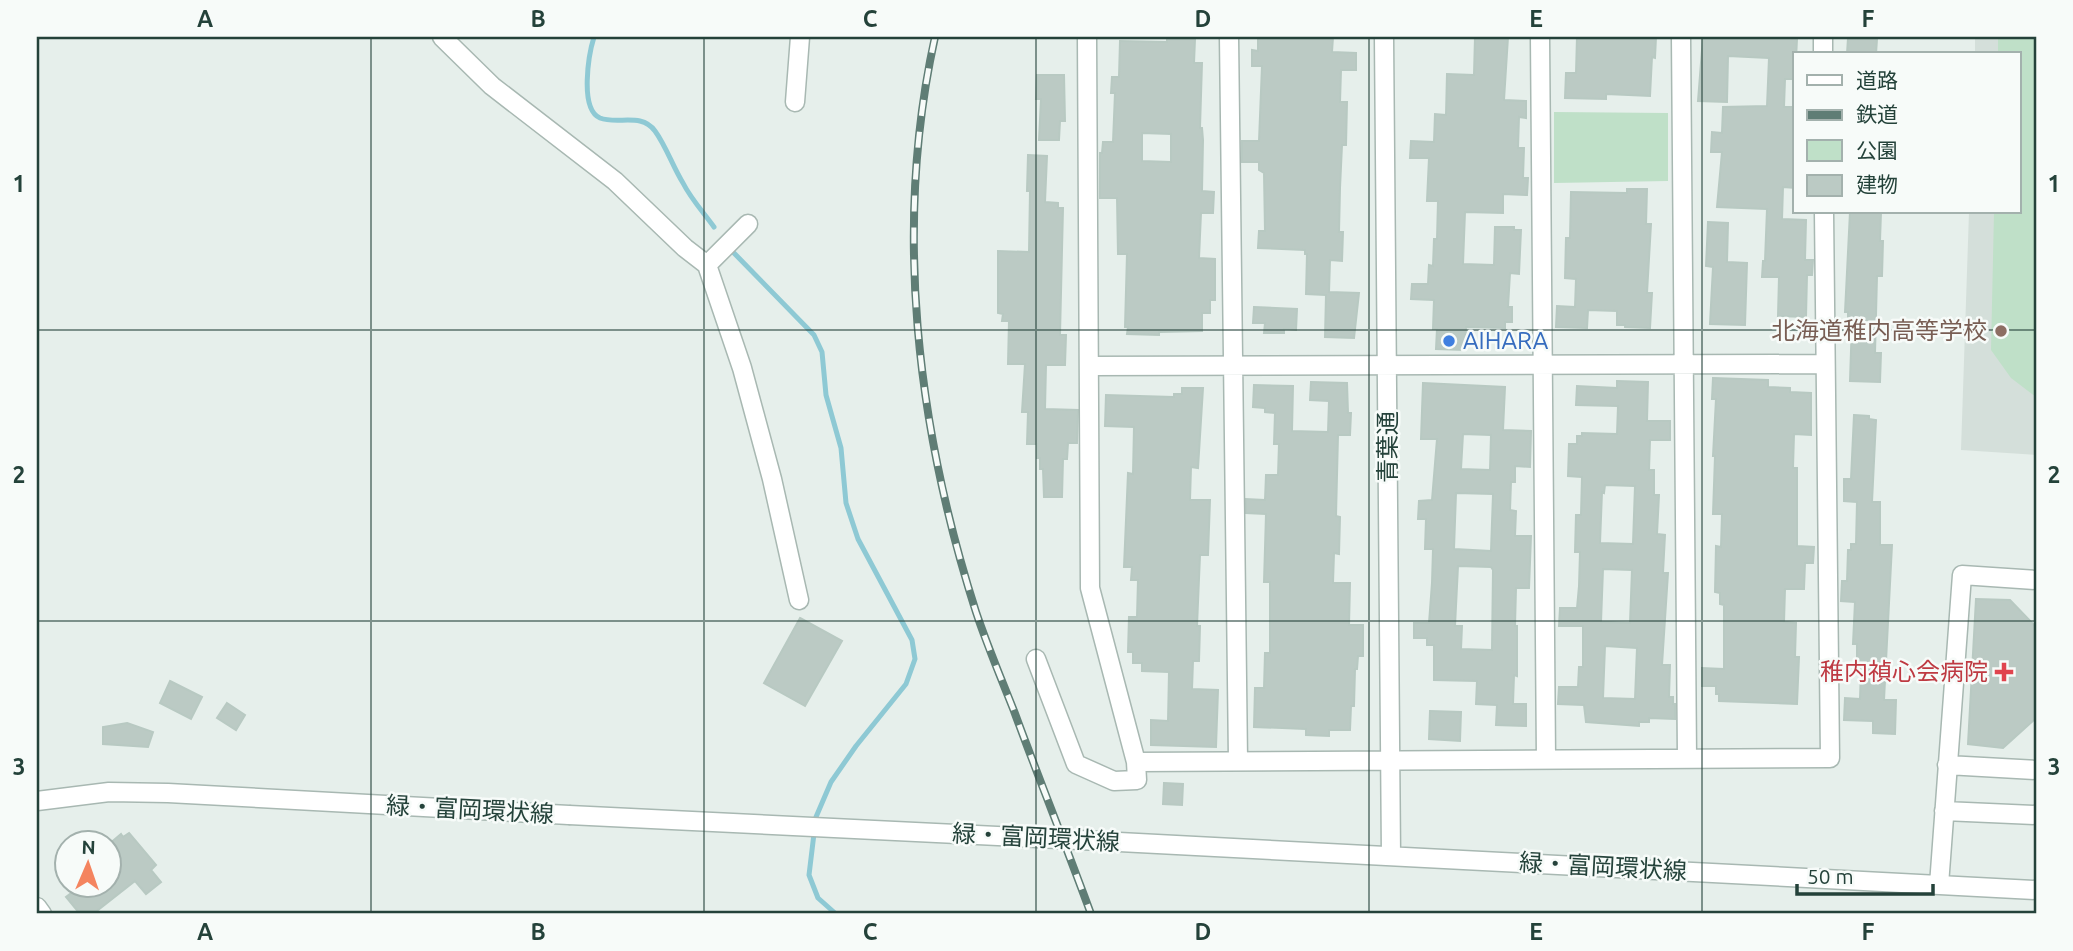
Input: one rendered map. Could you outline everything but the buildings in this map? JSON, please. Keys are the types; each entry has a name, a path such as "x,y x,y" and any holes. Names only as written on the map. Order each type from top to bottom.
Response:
{"street":[{"path":"442,37 492,86 615,181 685,248 707,265 742,368 769,466 799,600"},
{"path":"795,102 800,37"},
{"path":"1036,659 1076,764 1114,781 1137,780 1136,762 1090,588 1087,37"},
{"path":"1229,37 1238,760"},
{"name":"青葉通","path":"1384,37 1391,856"},
{"path":"1540,37 1546,759"},
{"path":"1681,37 1687,758"},
{"path":"1136,762 1830,758 1824,214"},
{"path":"707,265 748,224"},
{"path":"1089,366 1825,364"},
{"path":"1939,885 1962,575 2036,580"},
{"path":"1947,765 2036,770"},
{"name":"緑・富岡環状線","path":"37,801 110,792 168,793 2036,890"},
{"path":"1944,811 2036,815"},
{"path":"37,907 42,914"}],"shaded area":[{"name":"北海道稚内高等学校","path":"1975,37 2036,37 2036,455 1961,450 1969,214 2021,214 2021,52 1975,52"}],"green space":[{"path":"1998,37 2036,37 2036,397 2011,378 1991,350 1994,214 2021,214 2021,52 1998,52"},
{"path":"1554,112 1668,113 1668,181 1554,183"}],"waterway":[{"path":"594,37 587,80 594,113 607,120 636,120 649,125 659,137 690,195 714,227"},
{"path":"732,251 814,335 822,352 826,395 841,448 846,503 858,539 912,640 915,659 906,684 831,782 816,817 809,875 818,898 836,914"}],"railway":[{"path":"935,37 922,109 915,181 914,254 926,399 939,471 976,612 1091,914"}],"place":[{"name":"北海道稚内高等学校","path":"2001,331"},
{"name":"AIHARA","path":"1449,341"},
{"name":"稚内禎心会病院","path":"2004,672"}]}
